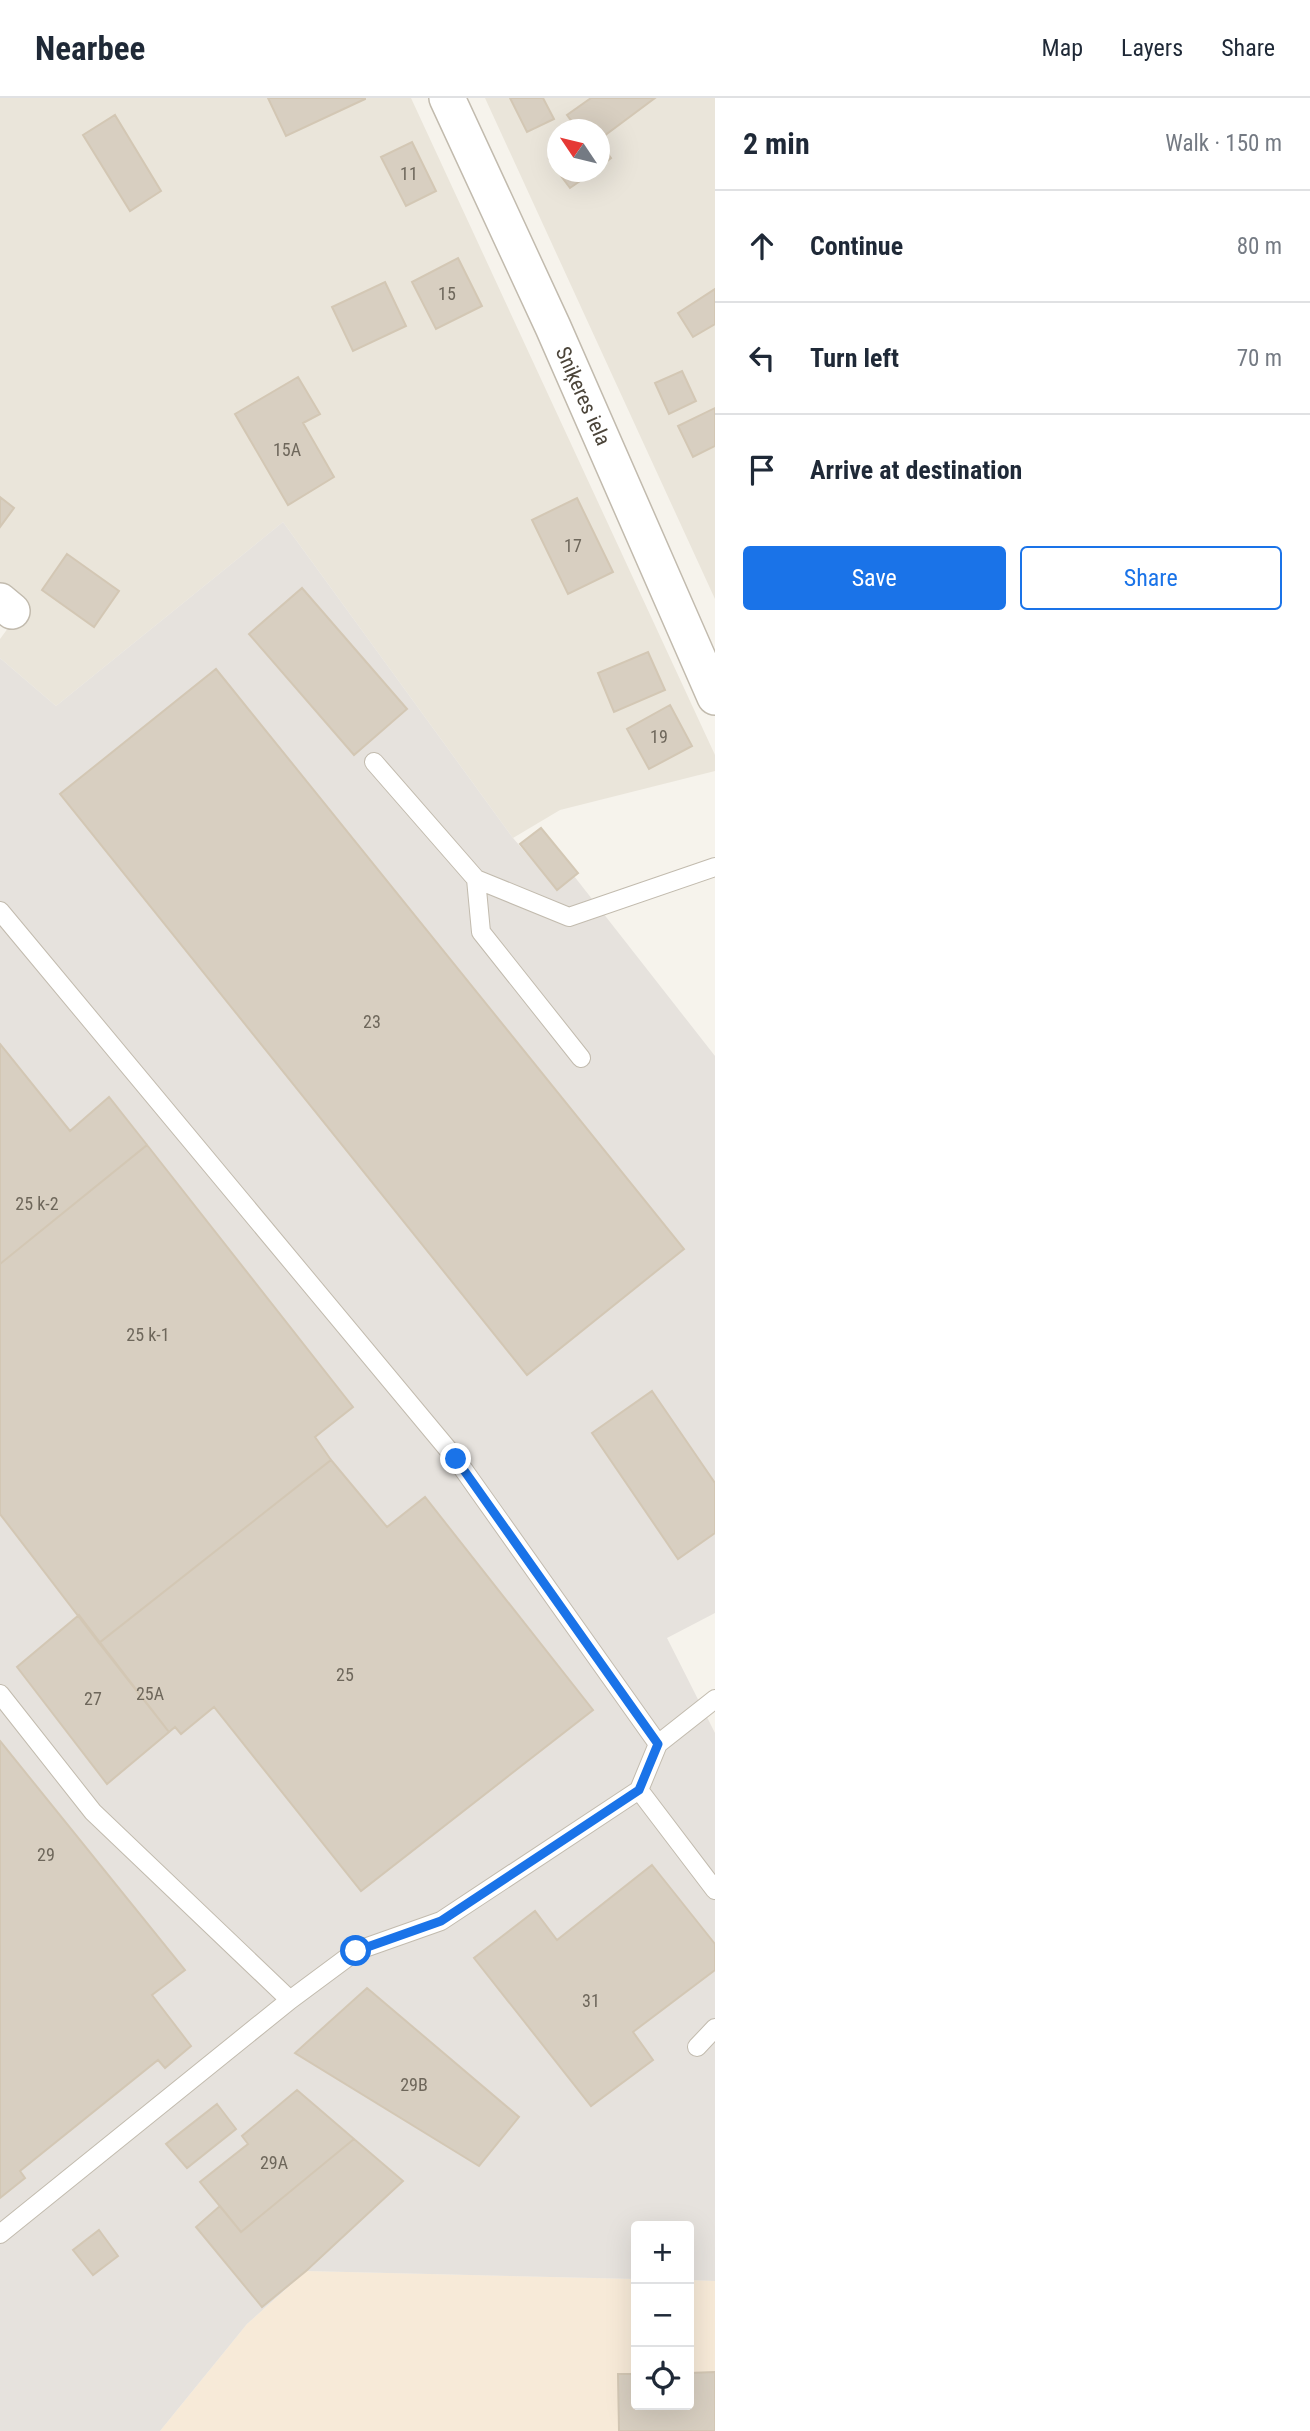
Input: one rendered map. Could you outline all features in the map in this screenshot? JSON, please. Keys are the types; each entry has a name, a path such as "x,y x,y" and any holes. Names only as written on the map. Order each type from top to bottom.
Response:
{"street":[{"name":"Sniķeres iela","path":"447,98 552,327 715,697"}],"lane":[{"path":"374,762 476,879 569,917 715,867"},
{"path":"476,879 481,932 581,1058"},
{"path":"0,911 456,1459 658,1744"},
{"path":"0,1694 93,1812 290,2000"},
{"path":"0,2234 290,2000 356,1951 441,1921 639,1790 658,1744 715,1699"},
{"path":"639,1790 715,1890"},
{"path":"697,2047 715,2028"}],"shaded area":[{"path":"0,98 411,98 715,755 715,771 560,810 513,838 283,522 56,706 0,658 0,639 25,605 0,583"},
{"path":"485,98 715,98 715,599"},
{"path":"283,522 513,838 557,889 574,876 715,1056 715,1613 667,1638 715,1733 715,2281 694,2280 694,2221 631,2221 631,2279 306,2271 247,2324 160,2431 0,2431 0,658 56,706"},
{"path":"306,2271 631,2279 631,2410 694,2410 694,2280 715,2281 715,2431 160,2431 247,2324"}],"building":[{"path":"268,98 365,98 365,99 286,136"},
{"path":"510,98 543,98 554,119 547,119 547,122 527,132"},
{"path":"591,98 655,98 610,132 610,119 570,119 567,115"},
{"path":"115,115 161,191 130,211 83,135"},
{"path":"412,142 436,191 406,206 381,157"},
{"path":"566,182 579,182 570,188"},
{"path":"458,258 482,306 436,329 412,282"},
{"path":"385,282 406,326 353,351 332,307"},
{"path":"715,289 715,324 693,337 678,313"},
{"path":"682,371 696,401 669,414 655,383"},
{"path":"298,377 320,414 303,423 334,477 288,505 235,414"},
{"path":"715,408 715,446 693,457 678,426"},
{"path":"0,497 14,508 0,527"},
{"path":"577,498 613,572 568,594 532,520"},
{"path":"67,554 119,591 94,627 42,590"},
{"path":"302,588 407,709 354,755 249,634"},
{"path":"648,652 665,690 614,712 598,673"},
{"path":"216,669 684,1249 527,1375 60,794"},
{"path":"670,705 692,746 649,769 627,729"},
{"path":"541,828 578,873 557,890 520,844"},
{"path":"0,1044 70,1131 109,1097 147,1145 0,1264"},
{"path":"147,1145 353,1407 315,1437 331,1460 99,1643 0,1514 0,1264"},
{"path":"652,1391 715,1483 715,1533 678,1559 592,1433"},
{"path":"331,1460 387,1527 425,1497 593,1710 361,1891 214,1707 181,1734 175,1727 169,1732 99,1643"},
{"path":"79,1615 169,1732 107,1784 17,1667"},
{"path":"0,1741 185,1970 152,1995 191,2046 165,2068 158,2060 20,2171 25,2178 0,2198"},
{"path":"652,1865 715,1944 715,1970 633,2032 653,2060 591,2106 474,1958 535,1911 557,1940"},
{"path":"367,1988 519,2117 479,2166 295,2053"},
{"path":"297,2090 354,2139 241,2232 200,2182 248,2144 242,2136"},
{"path":"217,2104 236,2129 187,2168 166,2144"},
{"path":"354,2139 403,2181 306,2271 262,2307 196,2227 220,2206 241,2232"},
{"path":"99,2230 118,2256 93,2275 73,2250"},
{"path":"715,2372 715,2431 619,2431 618,2374 631,2374 631,2410 694,2410 694,2373"}],"route":[{"path":"356,1951 441,1921 639,1790 658,1744 456,1459"}]}
